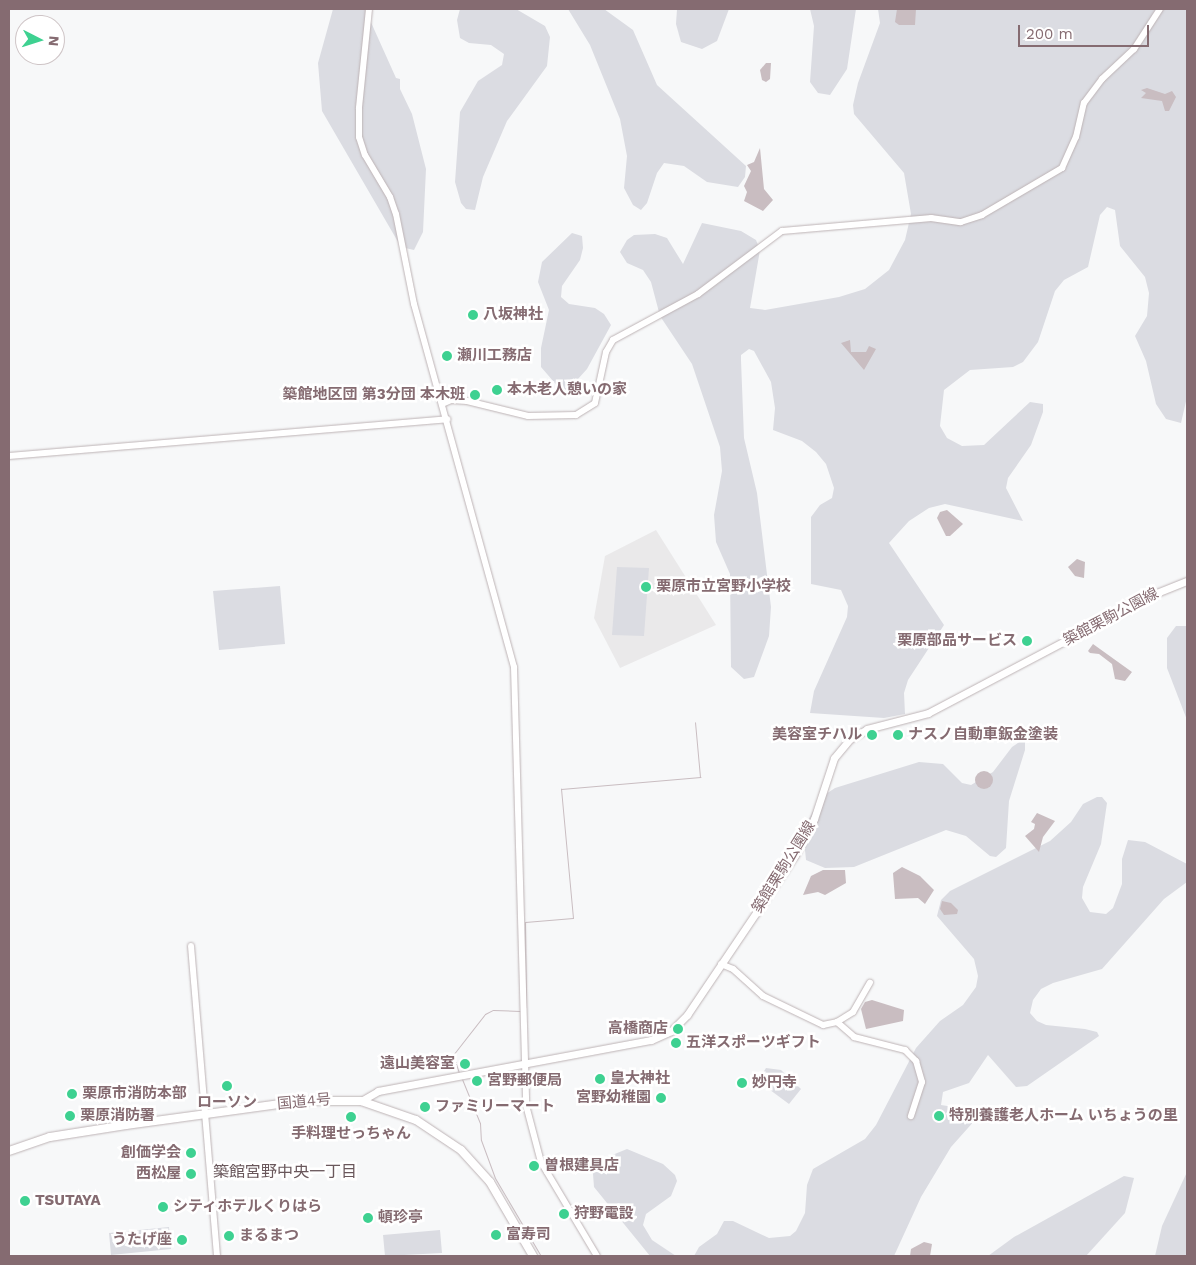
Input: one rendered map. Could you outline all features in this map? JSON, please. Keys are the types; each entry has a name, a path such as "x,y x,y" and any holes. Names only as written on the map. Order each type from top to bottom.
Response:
{"highway":[{"name":"国道4号","path":"9,1150 50,1137 205,1115 321,1099 361,1101 416,1120 461,1150 490,1182 533,1256"}],"main road":[{"name":"築館栗駒公園線","path":"361,1101 378,1090 460,1076 663,1036 687,1015 805,837 834,758 850,739 867,729 928,713 1154,594 1187,581"}],"street":[{"path":"369,9 358,108 360,136 365,156 390,197 396,214 414,304 497,599 516,685 522,1064 526,1105 541,1162 597,1256"},
{"path":"442,404 451,400 468,401 528,416 576,415 595,402 606,352 613,340 698,294 782,231 931,218 961,222 982,215 1062,168 1076,137 1084,104 1091,92 1134,49 1160,9"},
{"path":"9,456 447,418"},
{"path":"191,946 217,1256"},
{"path":"721,964 734,970 763,996 809,1020 823,1025 837,1022 853,1012 870,982"},
{"path":"837,1022 854,1037 905,1050 916,1061 922,1082 911,1116"}],"shaded area":[{"path":"333,9 365,9 396,78 400,79 400,89 412,114 426,169 423,232 414,250 401,247 322,111 318,63"},
{"path":"460,9 516,9 545,26 550,37 547,66 507,121 483,177 475,210 466,209 461,203 455,182 460,112 478,81 502,65 504,54 491,45 469,43 460,38 457,20"},
{"path":"568,9 604,9 633,30 657,85 746,166 745,177 738,187 707,182 684,166 664,163 657,173 647,203 641,210 633,205 624,188 627,156 620,119 590,45"},
{"path":"677,9 729,9 717,41 702,49 681,42 676,24"},
{"path":"810,9 856,9 847,69 830,95 818,93 810,82 814,26"},
{"path":"878,9 1187,9 1187,397 1181,423 1166,419 1156,404 1146,361 1135,336 1147,316 1149,293 1145,277 1120,246 1115,210 1107,207 1100,215 1088,267 1064,280 1055,291 1038,342 1023,362 1013,367 970,370 944,390 940,426 947,438 962,446 984,445 1030,402 1043,404 1043,412 1031,445 1008,478 1006,488 1023,521 945,504 929,508 909,521 889,543 944,625 908,680 904,693 905,714 884,718 810,713 814,691 847,617 848,606 841,590 811,584 811,517 820,505 832,498 834,488 826,464 816,452 802,441 773,430 775,408 771,382 754,351 749,349 741,355 744,438 757,493 771,607 769,636 754,677 744,679 731,667 730,574 716,542 714,515 722,471 720,447 692,364 660,316 651,282 643,270 627,263 620,252 627,240 634,235 655,234 667,238 683,264 702,223 741,231 756,240 760,250 750,308 765,310 839,297 865,289 889,270 905,240 911,214 904,173 854,114 853,105 858,83 880,23"},
{"path":"897,9 916,9 915,25 899,25 895,22"},
{"path":"766,63 771,63 770,79 766,82 762,80 760,70"},
{"path":"1147,88 1165,94 1172,91 1176,97 1169,111 1165,111 1162,101 1141,98 1146,93 1141,90"},
{"path":"760,148 764,189 773,200 763,211 744,201 747,192 744,186 751,171 747,165 754,162"},
{"path":"572,233 582,236 583,248 580,260 562,286 561,297 569,304 595,308 604,314 611,325 587,369 568,390 560,389 541,367 541,348 549,310 538,282 542,262"},
{"path":"850,340 851,352 866,352 869,346 876,349 864,370 841,343"},
{"path":"947,510 963,524 950,536 946,536 937,518 940,512"},
{"name":"栗原市立宮野小学校","path":"656,530 716,625 620,668 594,618 605,556"},
{"path":"1077,559 1085,562 1084,578 1075,576 1068,567"},
{"path":"617,567 649,568 644,636 612,635"},
{"path":"280,586 285,644 219,650 213,591"},
{"path":"1176,626 1187,626 1187,720 1167,668 1167,638"},
{"path":"1093,644 1132,672 1125,681 1115,679 1112,664 1099,654 1088,651"},
{"path":"1021,741 1025,742 1025,750 1009,801 1006,848 996,857 990,856 966,836 946,830 854,867 825,868 806,860 803,830 820,798 835,788 919,762 943,764 962,783 971,785 993,772 1012,747"},
{"path":"984,771 990,774 993,780 990,786 984,789 978,786 975,780 978,774"},
{"path":"1097,797 1102,797 1107,803 1101,844 1083,887 1082,898 1090,912 1106,914 1113,908 1122,884 1122,859 1128,840 1145,842 1187,864 1187,882 1164,899 1102,969 1053,983 1041,989 1033,1000 1030,1013 1037,1021 1046,1025 1085,1029 1097,1032 1099,1036 1027,1086 1016,1087 988,1055 969,1083 943,1092 941,1105 966,1109 976,1119 951,1147 921,1197 894,1256 694,1256 699,1247 717,1234 724,1221 733,1221 769,1238 790,1236 796,1231 805,1213 807,1185 813,1169 865,1139 876,1125 916,1048 940,1021 963,1005 976,987 978,976 974,959 937,916 941,900 950,891 1050,841 1071,822 1083,804"},
{"path":"1037,813 1055,821 1043,837 1039,852 1025,836 1034,829 1035,824 1031,822"},
{"path":"902,867 920,876 934,890 925,904 918,898 895,899 893,873"},
{"path":"823,870 845,870 846,883 825,895 818,892 803,895 811,876"},
{"path":"942,901 951,903 958,910 957,914 944,915 940,909"},
{"path":"872,1000 904,1010 903,1021 866,1029 861,1009 865,1002"},
{"path":"766,1068 781,1070 801,1089 789,1104 758,1081"},
{"path":"627,1149 663,1164 675,1175 677,1181 671,1196 646,1214 643,1225 652,1240 676,1256 650,1256 594,1187 593,1174 600,1160"},
{"path":"1187,1172 1187,1256 1155,1256 1162,1226"},
{"path":"1124,1176 1134,1178 1125,1213 1086,1256 988,1256 1014,1237"},
{"path":"169,1227 171,1249 111,1255 109,1233"},
{"path":"440,1230 442,1253 385,1256 383,1235"},
{"path":"924,1242 932,1244 930,1256 910,1256 911,1249"}],"waterway":[{"path":"526,1007 525,922 573,918 561,789 700,777 695,722"},
{"path":"459,1073 453,1055 485,1014 493,1010 520,1011"},
{"path":"462,1079 480,1123 481,1140 495,1178 541,1256"}],"place":[{"name":"八坂神社","path":"473,315"},
{"name":"瀬川工務店","path":"447,356"},
{"name":"本木老人憩いの家","path":"497,390"},
{"name":"築館地区団 第3分団 本木班","path":"475,395"},
{"name":"栗原市立宮野小学校","path":"646,587"},
{"name":"栗原部品サービス","path":"1027,641"},
{"name":"美容室チハル","path":"872,735"},
{"name":"ナスノ自動車鈑金塗装","path":"898,735"},
{"name":"高橋商店","path":"678,1029"},
{"name":"五洋スポーツギフト","path":"676,1043"},
{"name":"遠山美容室","path":"465,1064"},
{"name":"皇大神社","path":"600,1079"},
{"name":"宮野郵便局","path":"477,1081"},
{"name":"妙円寺","path":"742,1083"},
{"name":"ローソン","path":"227,1086"},
{"name":"栗原市消防本部","path":"72,1094"},
{"name":"宮野幼稚園","path":"661,1098"},
{"name":"ファミリーマート","path":"425,1107"},
{"name":"栗原消防署","path":"70,1116"},
{"name":"特別養護老人ホーム いちょうの里","path":"939,1116"},
{"name":"手料理せっちゃん","path":"351,1117"},
{"name":"創価学会","path":"191,1153"},
{"name":"曽根建具店","path":"534,1166"},
{"name":"西松屋","path":"191,1174"},
{"name":"TSUTAYA","path":"25,1201"},
{"name":"シティホテルくりはら","path":"163,1207"},
{"name":"狩野電設","path":"564,1214"},
{"name":"頓珍亭","path":"368,1218"},
{"name":"富寿司","path":"496,1235"},
{"name":"まるまつ","path":"229,1236"},
{"name":"うたげ座","path":"182,1240"}],"district":[{"name":"築館宮野中央一丁目","path":"285,1172"}]}
